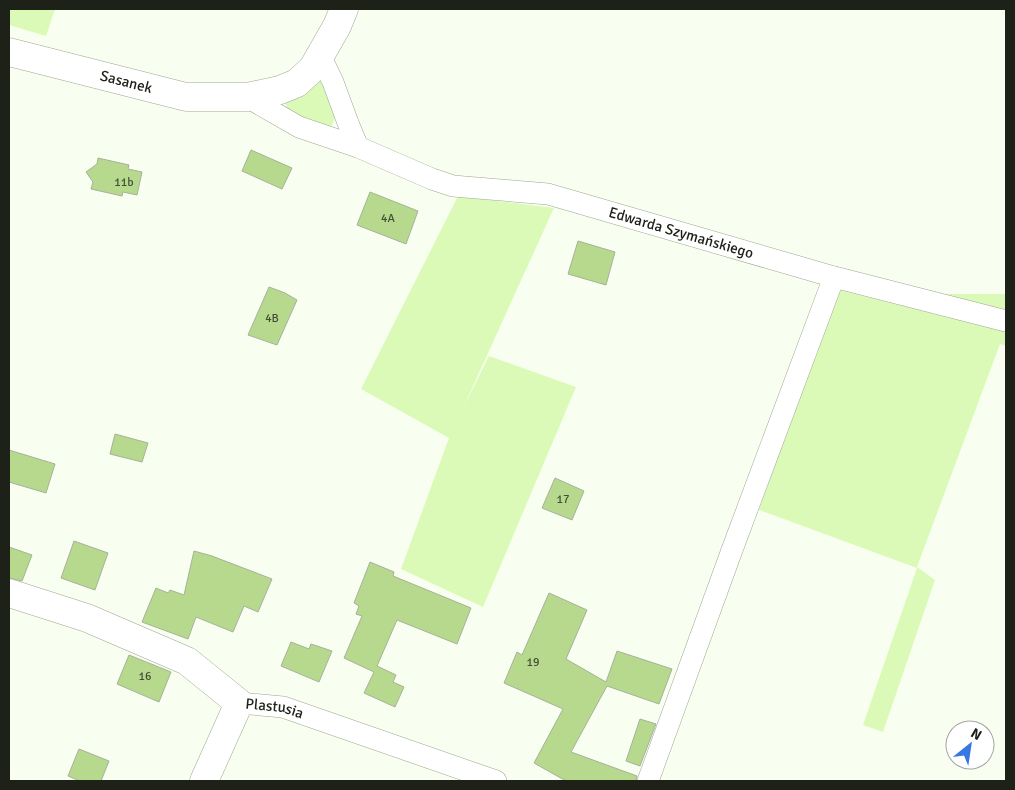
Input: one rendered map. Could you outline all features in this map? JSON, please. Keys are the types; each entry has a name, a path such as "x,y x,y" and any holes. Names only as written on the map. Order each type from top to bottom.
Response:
{"street":[{"path":"247,97 280,90 297,83 313,68 337,26 344,9"},
{"name":"Sasanek","path":"9,52 186,97 247,97"},
{"path":"320,55 334,82 358,147"},
{"name":"Edwarda Szymańskiego","path":"247,97 299,127 358,147 453,186 548,194 834,276 1006,320"},
{"path":"648,781 834,276"},
{"name":"Plastusia","path":"9,593 87,618 187,661 239,703 283,707 496,781"},
{"path":"204,781 239,703"}],"green space":[{"path":"9,9 55,9 46,36 9,25"},
{"path":"317,73 326,82 335,117 330,131 286,113 286,101"},
{"path":"458,196 554,208 463,408 489,356 576,387 483,607 401,569 449,438 361,389"},
{"path":"839,290 1006,332 1006,346 1000,344 917,567 935,580 883,732 863,725 917,568 759,510"},
{"path":"938,294 1006,294 1006,313"}],"building":[{"path":"251,150 292,168 282,189 242,171"},
{"path":"98,158 129,165 128,169 142,172 137,195 123,192 122,196 91,189 93,182 86,172 97,164"},
{"path":"370,192 418,211 406,244 357,225"},
{"path":"578,241 615,252 606,285 568,274"},
{"path":"269,287 297,300 277,345 248,335"},
{"path":"115,434 148,443 142,462 110,454"},
{"path":"9,450 55,464 46,493 9,482"},
{"path":"555,478 584,491 572,520 542,508"},
{"path":"74,541 108,553 95,590 61,578"},
{"path":"9,547 32,555 22,581 9,578"},
{"path":"194,551 272,579 258,612 244,606 233,632 196,617 188,639 142,622 156,588 168,593 170,590 184,595"},
{"path":"370,562 394,572 393,576 471,608 457,644 397,620 377,666 396,675 393,682 404,687 395,707 364,693 374,672 344,658 362,616 356,614 359,606 354,603"},
{"path":"549,593 587,610 566,659 606,682 617,651 672,669 659,704 607,686 571,752 637,776 636,781 566,781 534,763 563,709 504,683 517,652 522,655"},
{"path":"291,642 309,649 311,644 332,651 319,682 281,666"},
{"path":"129,655 171,672 159,702 117,684"},
{"path":"640,719 656,724 640,766 626,761"},
{"path":"79,749 109,761 101,781 80,781 68,776"}]}
